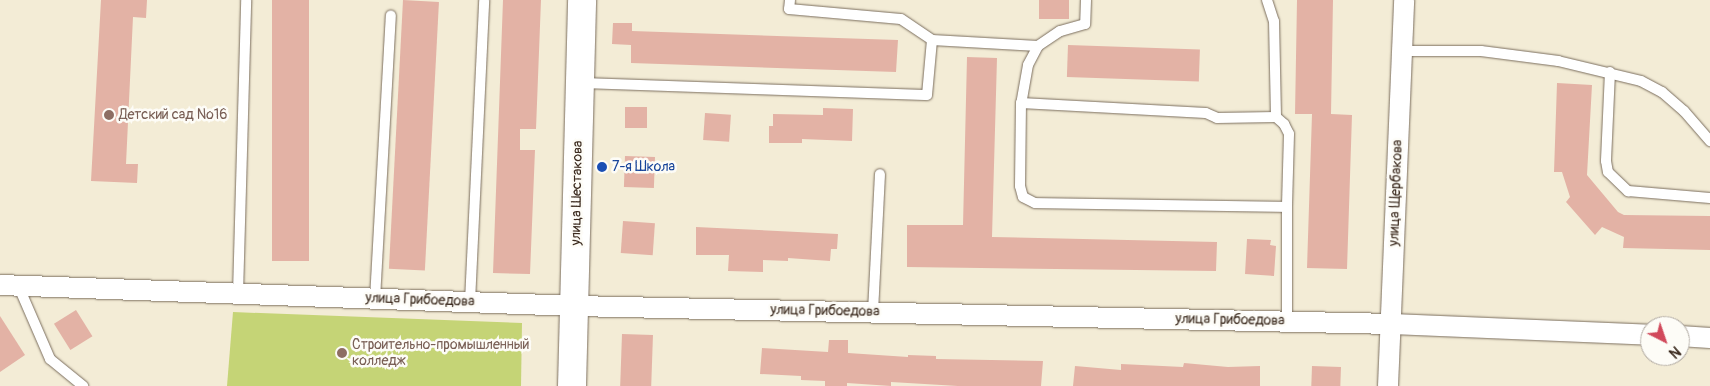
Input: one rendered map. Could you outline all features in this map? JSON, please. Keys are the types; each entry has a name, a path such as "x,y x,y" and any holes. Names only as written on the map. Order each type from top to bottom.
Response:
{"main road":[{"name":"улица Шестакова","path":"572,386 582,0"}],"street":[{"name":"улица Щербакова","path":"1388,386 1404,0"},
{"name":"улица Грибоедова","path":"9,285 575,306 1392,324 1640,335"},
{"path":"1690,337 1710,338"}],"lane":[{"path":"238,294 246,0"},
{"path":"470,302 484,0"},
{"path":"790,0 789,9 901,19 932,40 1038,46"},
{"path":"1086,0 1085,24 1060,31 1038,46 1028,65 1021,103 1020,186 1023,197 1035,203 1287,207"},
{"path":"1267,0 1274,21 1276,117"},
{"path":"375,299 391,15"},
{"path":"580,83 927,95 932,40"},
{"path":"1401,51 1481,51 1558,61 1641,81 1662,92 1684,111 1710,141"},
{"path":"1610,72 1606,161 1608,172 1628,191 1710,198"},
{"path":"1021,103 1206,113 1217,118 1276,117 1284,124 1289,134 1287,322"},
{"path":"874,312 880,174"},
{"path":"9,285 50,359 83,386"}],"green space":[{"name":"Строительно-промышленный колледж","path":"233,312 522,323 521,386 227,386"}],"building":[{"path":"101,0 147,0 146,18 133,17 126,164 138,164 137,183 91,181"},
{"path":"272,0 309,0 309,261 272,261"},
{"path":"403,0 439,2 425,271 389,269"},
{"path":"503,0 541,0 536,129 520,129 520,150 535,150 530,274 493,273"},
{"path":"1039,0 1069,0 1069,19 1039,19"},
{"path":"1297,0 1333,0 1331,114 1352,115 1347,269 1307,268 1312,114 1295,114"},
{"path":"613,23 632,23 632,31 898,40 896,72 631,63 631,45 612,44"},
{"path":"1068,45 1200,50 1199,82 1067,77"},
{"path":"967,57 997,58 992,237 1217,242 1216,271 907,267 907,225 963,225"},
{"path":"1557,83 1592,85 1587,175 1618,212 1624,215 1710,216 1710,250 1623,248 1624,237 1602,227 1595,235 1566,202 1570,197 1562,172 1554,172"},
{"path":"625,107 647,107 647,128 625,128"},
{"path":"823,108 853,109 852,141 802,139 802,143 769,143 769,126 773,126 773,114 823,115"},
{"path":"705,113 731,115 729,142 703,140"},
{"path":"625,156 655,157 654,188 624,187"},
{"path":"623,221 655,223 653,255 621,253"},
{"path":"696,227 838,234 837,249 831,249 830,261 788,258 788,261 763,260 763,272 728,271 729,255 696,255"},
{"path":"1247,239 1271,240 1270,245 1276,246 1274,276 1245,274"},
{"path":"76,310 92,336 70,350 54,324"},
{"path":"0,316 25,355 0,372"},
{"path":"622,334 653,335 651,386 620,386"},
{"path":"829,340 848,340 848,353 908,357 908,355 936,356 936,359 1043,361 1041,386 958,386 891,382 891,386 847,383 847,386 825,386 825,381 801,380 801,376 760,374 762,348 828,352"},
{"path":"1184,363 1228,367 1260,366 1260,386 1073,386 1075,366 1121,370 1121,364 1183,367"},
{"path":"1312,366 1341,367 1340,386 1311,386"}],"place":[{"name":"Детский сад №16","path":"109,115"},
{"name":"7-я Школа","path":"602,167"},
{"name":"Строительно-промышленный колледж","path":"342,353"}]}
